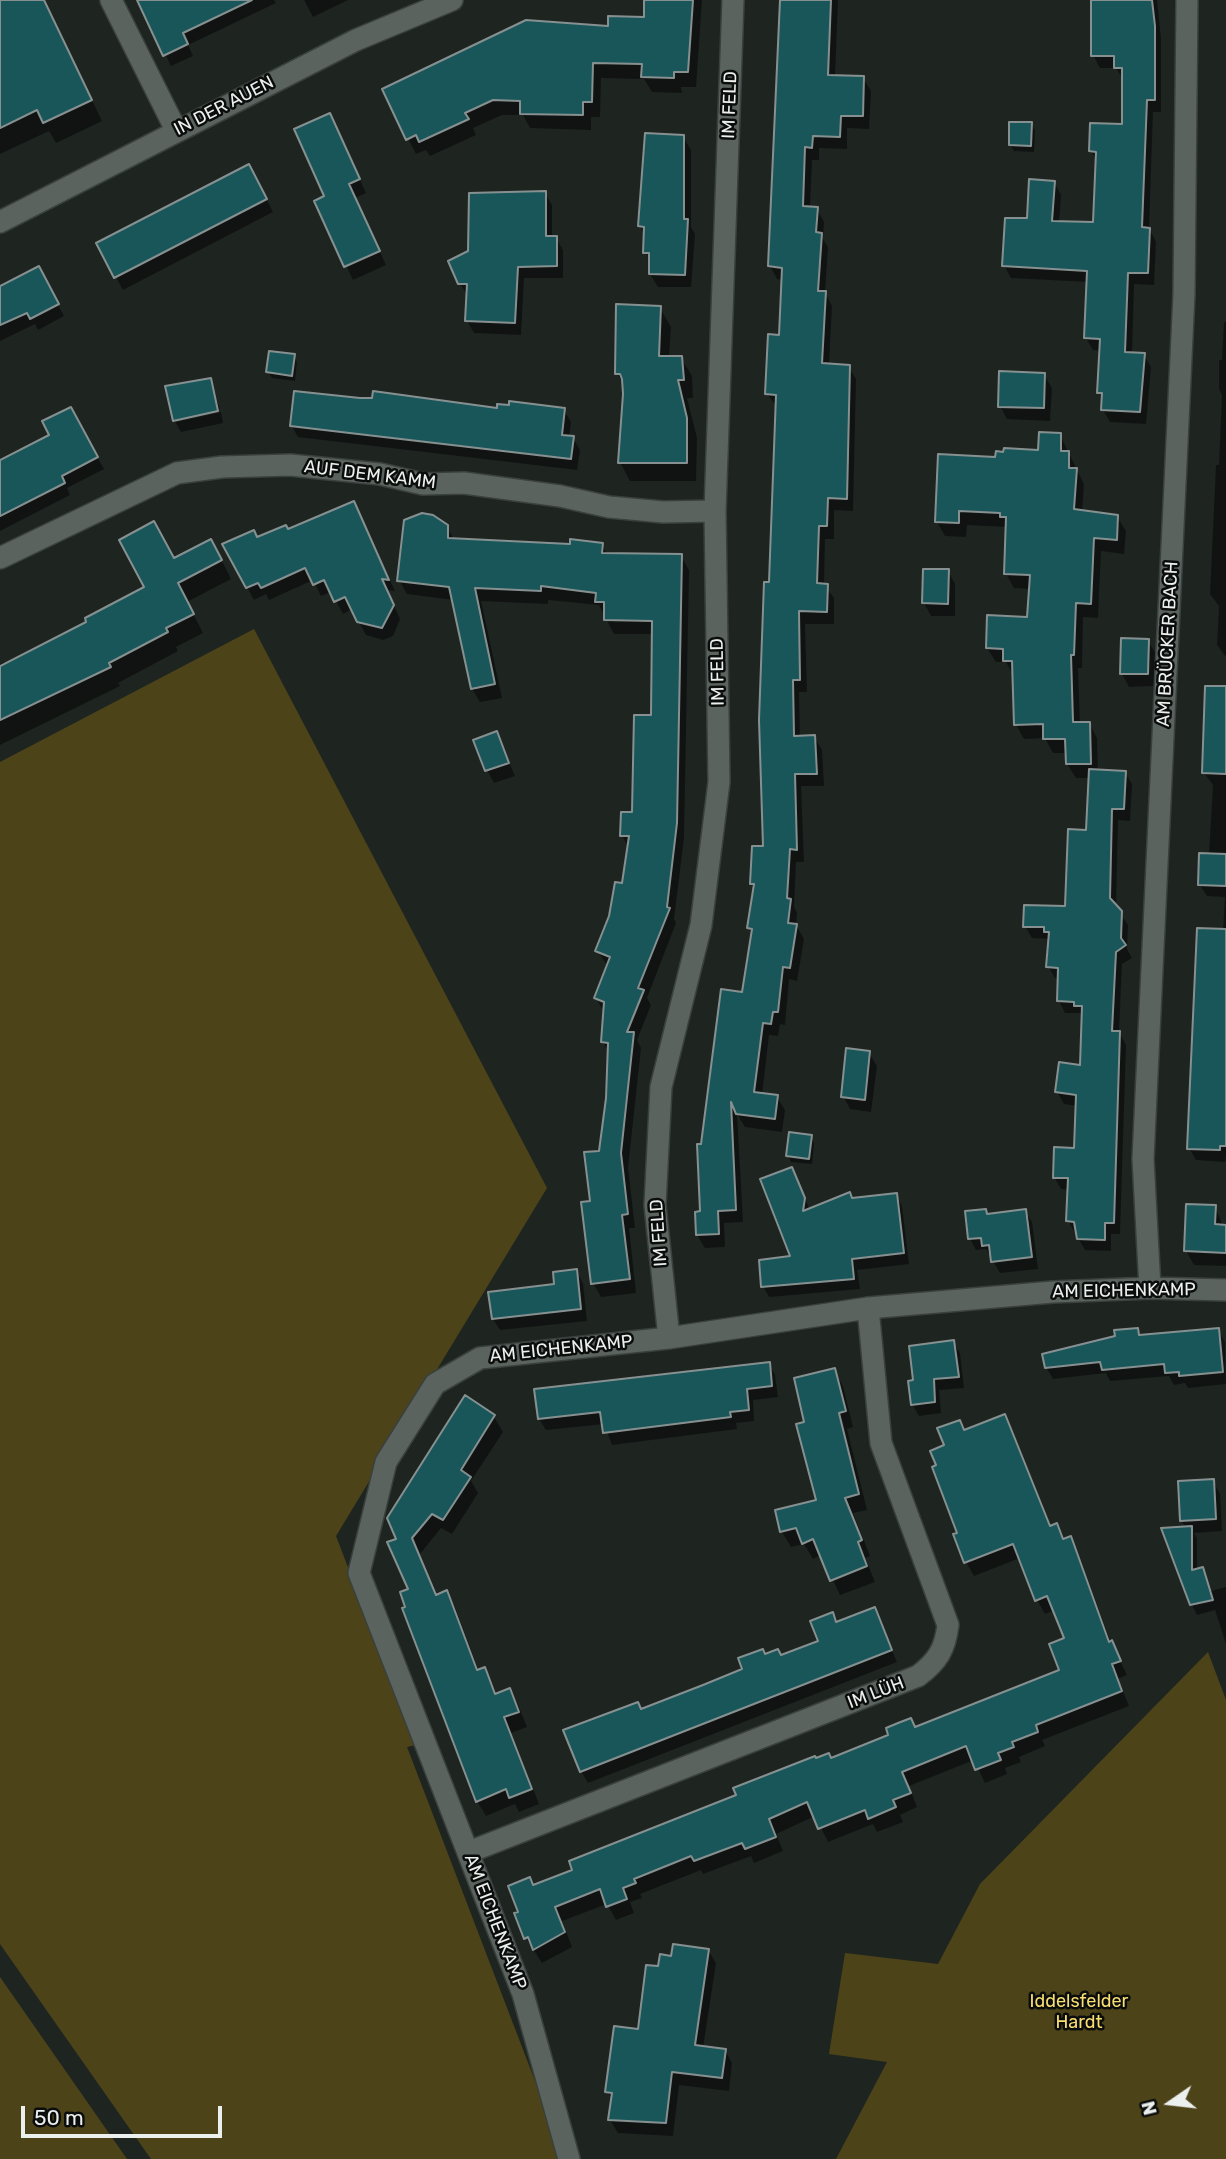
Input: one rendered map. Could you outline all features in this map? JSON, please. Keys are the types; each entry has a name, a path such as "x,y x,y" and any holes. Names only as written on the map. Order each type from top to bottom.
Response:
{"street":[{"path":"110,0 176,130"},
{"name":"IN DER AUEN","path":"0,222 356,40 452,0"},
{"name":"IM FELD","path":"669,1338 655,1205 660,1100 701,925 719,782 715,510 733,0"},
{"name":"AM BRÜCKER BACH","path":"1150,1288 1143,1159 1184,294 1187,0"},
{"name":"AUF DEM KAMM","path":"0,558 177,473 222,467 290,465 380,474 423,484 464,483 561,496 609,507 663,512 715,510"},
{"name":"AM EICHENKAMP","path":"569,2159 533,2026 469,1853 359,1573 386,1462 435,1384 480,1358 669,1338 867,1308 1054,1292 1150,1288 1226,1290"},
{"name":"IM LÜH","path":"469,1853 918,1676 933,1665 945,1648 948,1625 881,1443 867,1308"}],"green space":[{"path":"254,629 547,1188 336,1536 416,1745 407,1747 565,2159 151,2159 0,1944 0,762"},
{"name":"Iddelsfelder Hardt","path":"1208,1652 1226,1700 1226,2159 836,2159 887,2062 829,2054 845,1953 938,1964 980,1884"},
{"path":"0,1977 127,2159 0,2159"}],"building":[{"path":"0,0 44,0 92,100 43,123 37,110 0,128"},
{"path":"137,0 252,0 183,33 188,44 163,56"},
{"path":"644,0 693,0 688,72 674,72 674,78 641,77 642,64 593,63 592,102 583,102 583,115 520,114 520,101 493,100 465,113 469,119 419,142 416,135 406,140 382,89 526,20 608,26 608,16 644,17"},
{"path":"780,0 831,0 828,75 864,76 863,116 841,116 840,137 813,136 812,148 805,147 803,206 818,207 816,232 822,233 818,291 826,291 822,363 850,365 847,499 828,498 827,526 819,526 817,583 828,584 827,612 799,611 800,680 793,680 794,736 815,735 817,774 795,774 797,850 790,849 787,898 791,899 788,923 797,924 790,968 783,967 778,1012 773,1012 771,1024 763,1023 754,1092 778,1095 775,1119 736,1114 731,1102 736,1210 718,1211 719,1234 696,1235 695,1212 700,1211 697,1144 701,1144 721,989 742,992 752,929 747,928 754,884 750,884 752,846 763,846 759,720 764,582 769,582 776,395 765,394 768,334 779,335 782,268 768,266"},
{"path":"1091,0 1152,0 1155,26 1155,100 1147,100 1142,227 1150,228 1148,273 1128,273 1125,352 1145,353 1140,412 1101,410 1102,393 1097,393 1100,339 1084,338 1087,271 1002,266 1005,218 1027,218 1029,179 1055,181 1052,221 1093,222 1096,152 1089,151 1090,123 1122,124 1122,68 1114,68 1114,56 1091,56"},
{"path":"330,113 360,179 349,184 380,251 344,267 314,201 324,196 294,129"},
{"path":"1009,122 1032,122 1031,146 1009,145"},
{"path":"645,133 684,135 684,219 688,219 685,275 649,274 649,253 643,253 644,227 638,226"},
{"path":"249,164 267,199 114,278 96,243"},
{"path":"546,191 546,236 557,236 557,266 518,267 515,323 465,321 467,284 458,284 448,261 468,251 469,193"},
{"path":"39,266 59,304 30,319 27,313 0,325 0,286"},
{"path":"616,304 661,306 659,356 682,356 684,380 678,380 687,418 687,463 618,463 623,394 620,374 615,374"},
{"path":"269,351 295,354 292,376 266,372"},
{"path":"999,371 1045,373 1044,408 998,407"},
{"path":"211,378 218,411 173,421 165,386"},
{"path":"294,391 372,398 373,391 497,408 497,404 509,405 509,401 565,408 562,435 574,436 571,459 290,426"},
{"path":"71,407 98,457 62,476 65,483 0,516 0,460 49,435 42,421"},
{"path":"1039,432 1061,433 1061,451 1069,451 1069,468 1077,468 1074,509 1118,515 1117,540 1094,538 1091,604 1076,603 1074,655 1071,655 1073,722 1090,722 1091,764 1066,764 1065,739 1043,739 1043,724 1014,725 1012,661 1003,661 1003,649 986,648 987,615 1027,617 1030,575 1004,574 1006,517 1000,517 1000,513 959,511 959,523 935,522 938,454 995,457 996,451 1003,452 1004,448 1038,450"},
{"path":"354,501 389,580 382,579 394,605 382,628 357,622 345,597 334,602 324,580 313,585 305,568 261,588 258,583 246,588 222,544 254,530 257,537 286,525 288,529"},
{"path":"422,513 433,515 448,525 448,538 570,544 570,539 603,543 602,553 682,554 677,823 667,907 670,908 638,988 644,990 627,1032 634,1032 621,1153 628,1214 622,1215 630,1279 591,1284 581,1202 590,1201 584,1152 599,1151 606,1098 608,1043 601,1042 604,1002 594,998 610,957 595,951 609,916 615,882 622,883 629,836 620,836 621,812 632,812 634,715 651,715 652,621 604,620 604,602 595,602 596,593 541,586 541,591 475,588 495,684 471,689 449,587 397,581 404,520"},
{"path":"154,521 174,558 211,539 222,560 178,583 194,614 166,628 168,632 109,663 111,667 0,720 0,666 86,622 85,618 144,587 119,540"},
{"path":"923,569 949,569 948,604 922,603"},
{"path":"1121,638 1149,639 1148,674 1120,674"},
{"path":"1205,686 1226,686 1226,774 1202,773"},
{"path":"497,731 509,763 485,771 473,740"},
{"path":"1089,769 1126,771 1124,809 1112,809 1110,898 1122,911 1121,938 1126,945 1116,952 1112,1031 1120,1031 1114,1223 1105,1223 1105,1240 1077,1239 1074,1222 1066,1221 1068,1178 1053,1178 1054,1147 1074,1148 1076,1095 1055,1092 1059,1062 1080,1065 1082,1006 1074,1006 1074,1002 1057,1001 1058,968 1046,967 1049,932 1044,932 1044,927 1023,927 1024,905 1065,906 1068,829 1086,830"},
{"path":"1199,853 1226,854 1226,886 1198,885"},
{"path":"1197,928 1226,929 1226,1146 1220,1146 1220,1150 1187,1149"},
{"path":"846,1048 870,1051 865,1100 841,1097"},
{"path":"789,1132 812,1135 809,1159 786,1156"},
{"path":"792,1167 805,1198 803,1211 850,1192 852,1198 897,1193 904,1253 852,1259 854,1279 761,1287 759,1260 790,1256 760,1179"},
{"path":"1186,1204 1216,1205 1215,1224 1226,1225 1226,1253 1184,1251"},
{"path":"986,1209 987,1214 1026,1209 1032,1257 991,1262 989,1245 982,1246 981,1238 968,1239 965,1211"},
{"path":"577,1269 581,1309 492,1319 488,1292 554,1284 553,1272"},
{"path":"1138,1328 1139,1335 1219,1328 1223,1372 1179,1376 1179,1372 1165,1373 1164,1364 1102,1370 1100,1362 1045,1368 1042,1354 1115,1336 1114,1330"},
{"path":"954,1340 959,1377 934,1379 935,1402 911,1405 908,1381 913,1380 909,1346"},
{"path":"770,1362 772,1386 747,1389 749,1410 730,1412 731,1417 603,1433 600,1412 538,1419 534,1389"},
{"path":"835,1368 846,1411 839,1413 859,1494 845,1498 862,1540 858,1542 867,1566 830,1581 813,1539 802,1544 796,1528 780,1532 775,1510 816,1500 796,1424 804,1422 794,1378"},
{"path":"465,1395 495,1415 461,1470 471,1477 443,1520 432,1514 412,1538 436,1595 447,1590 477,1670 485,1667 495,1694 510,1688 519,1712 504,1717 532,1789 509,1798 506,1789 476,1802 402,1608 405,1607 400,1592 408,1589 387,1542 396,1539 387,1518"},
{"path":"1005,1414 1050,1526 1057,1523 1063,1539 1071,1536 1109,1642 1112,1640 1121,1661 1112,1664 1122,1691 1036,1725 1038,1732 1012,1742 1014,1747 998,1753 1001,1760 975,1770 966,1746 902,1772 911,1793 893,1800 896,1807 868,1819 865,1810 818,1829 807,1802 769,1819 776,1837 745,1849 742,1843 694,1861 691,1856 634,1879 636,1883 623,1888 627,1899 606,1907 600,1889 555,1907 565,1932 533,1950 528,1937 524,1939 508,1886 530,1877 533,1885 572,1870 569,1861 736,1795 733,1788 815,1756 816,1758 829,1753 831,1758 888,1735 886,1728 898,1723 911,1718 915,1727 1059,1670 1049,1644 1064,1638 1047,1596 1035,1601 1013,1544 964,1563 953,1534 957,1533 932,1467 936,1465 930,1451 944,1445 937,1428 960,1420 964,1430"},
{"path":"1214,1479 1216,1519 1180,1521 1178,1481"},
{"path":"1192,1526 1192,1570 1203,1567 1213,1600 1190,1605 1161,1528"},
{"path":"875,1607 892,1650 580,1772 563,1730 638,1702 641,1709 703,1685 742,1669 738,1658 763,1649 765,1654 778,1649 781,1655 818,1641 810,1621 833,1612 836,1622"},
{"path":"673,1944 709,1949 695,2045 726,2049 722,2078 672,2072 666,2123 608,2120 612,2093 605,2092 614,2026 638,2029 646,1965 658,1966 660,1954 671,1956"}]}
